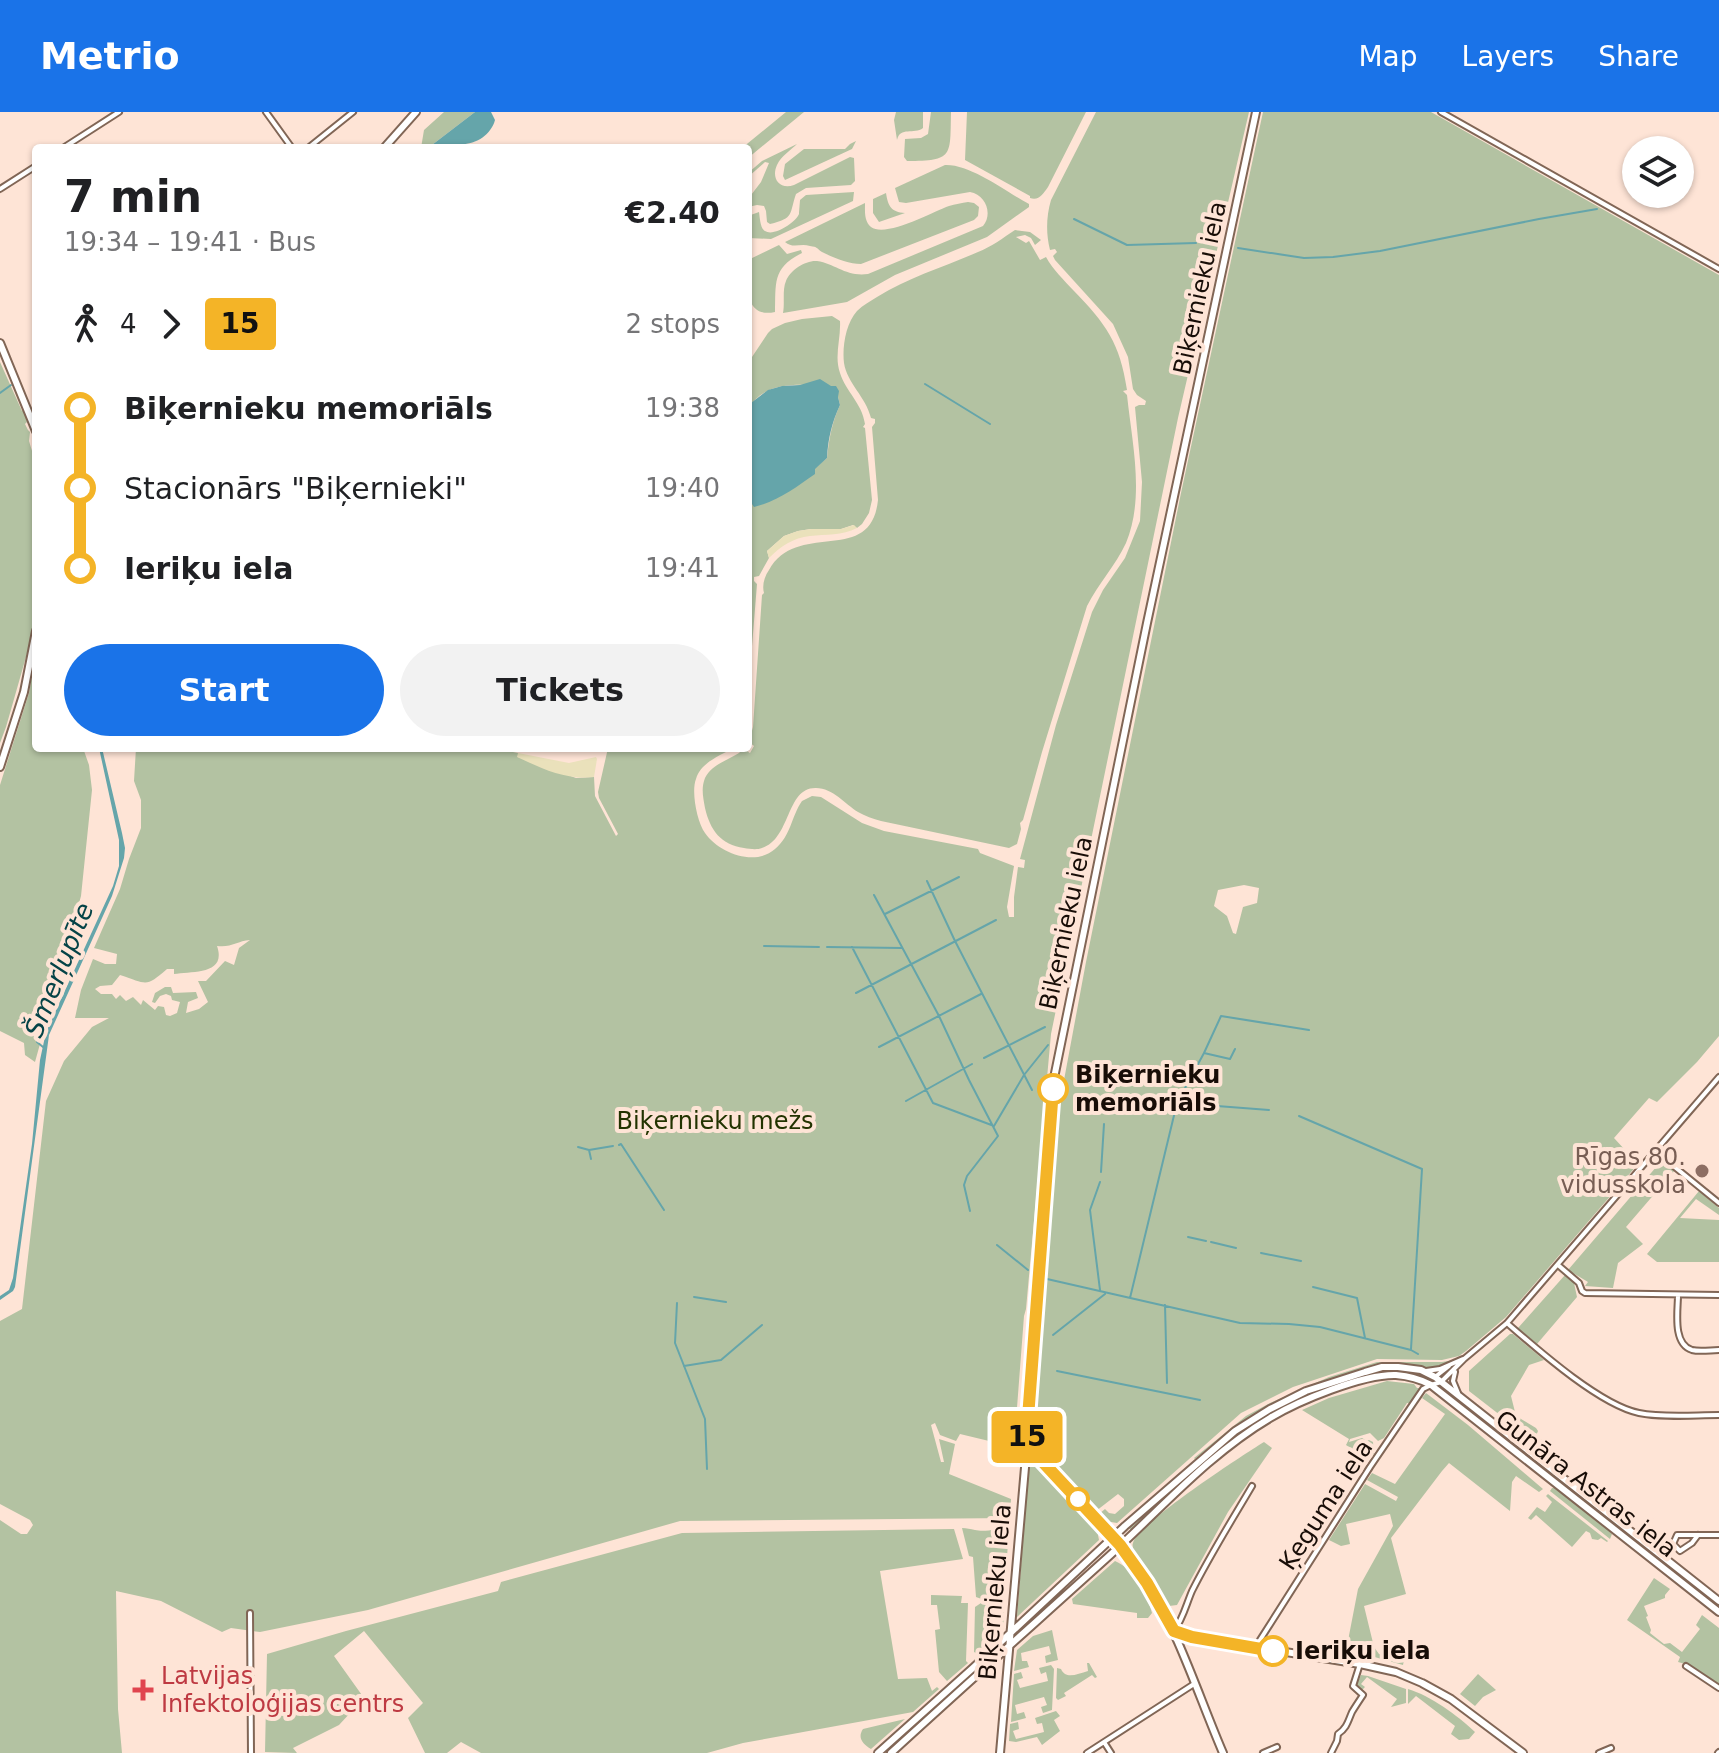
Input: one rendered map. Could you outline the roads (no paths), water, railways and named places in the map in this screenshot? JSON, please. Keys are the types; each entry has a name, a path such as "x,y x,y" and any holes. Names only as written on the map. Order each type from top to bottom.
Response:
{"main road":[{"path":"388,144 416,112"},
{"name":"Biķernieku iela","path":"1000,1753 1054,1078 1256,112"},
{"path":"0,343 32,421"},
{"path":"0,767 32,663"},
{"path":"891,1753 1011,1633 1235,1431 1306,1391 1365,1372 1382,1367 1424,1371"},
{"name":"Gunāra Astras iela","path":"1424,1371 1459,1395 1719,1601"},
{"path":"878,1753 1008,1646 1215,1458 1246,1434 1272,1417 1322,1393 1378,1377 1408,1376 1431,1385"},
{"name":"Gunāra Astras iela","path":"1431,1385 1719,1612"},
{"path":"1477,1421 1483,1414"},
{"path":"1026,1444 1114,1538 1147,1583 1174,1631 1223,1753"},
{"path":"1174,1631 1192,1637 1396,1672 1451,1699 1523,1753"}],"street":[{"path":"69,144 119,112"},
{"path":"266,112 289,144"},
{"path":"313,144 353,112"},
{"path":"1441,112 1719,269"},
{"path":"0,189 32,169"},
{"path":"1431,1385 1507,1323 1719,1077"},
{"path":"1660,1155 1719,1203"},
{"path":"1558,1265 1571,1275 1585,1293 1719,1295"},
{"path":"1678,1295 1679,1333 1684,1345 1693,1350 1719,1350"},
{"path":"1507,1323 1574,1377 1621,1408 1649,1415 1719,1415"},
{"path":"1424,1371 1434,1371 1464,1359"},
{"path":"1438,1380 1449,1366"},
{"path":"1456,1367 1453,1381 1459,1395"},
{"name":"Ķeguma iela","path":"1257,1649 1370,1467 1423,1389 1431,1385"},
{"path":"1174,1631 1226,1529 1252,1486"},
{"path":"1698,1535 1680,1551 1673,1544 1677,1535 1698,1535 1719,1535"},
{"path":"250,1613 251,1753"},
{"path":"1331,1753 1363,1695 1353,1686 1360,1664"},
{"path":"1686,1666 1719,1688"},
{"path":"1087,1753 1194,1684"},
{"path":"1104,1742 1111,1753"},
{"path":"1263,1753 1277,1747"},
{"path":"1599,1753 1611,1748"}],"water":[{"path":"475,112 491,112 495,120 482,138 472,143 433,144"},
{"path":"820,379 836,386 839,391 840,405 831,431 827,458 815,469 815,474 779,498 754,507 752,402 768,390"},
{"path":"100,752 103,752 122,833 124,858 112,896 49,1035 15,1287 0,1300 0,1296 9,1290 13,1278 46,1032 113,886 119,866 119,840"}],"waterway":[{"path":"1238,248 1304,258 1333,257 1380,251 1597,209"},
{"path":"1074,219 1127,245 1196,243"},
{"path":"925,384 990,424"},
{"path":"0,393 11,385"},
{"path":"885,914 959,877"},
{"path":"927,881 1032,1090"},
{"path":"874,895 939,1016 998,1136 967,1176 964,1185 970,1211"},
{"path":"856,993 996,920"},
{"path":"764,946 819,947"},
{"path":"827,947 902,948"},
{"path":"852,947 933,1103 994,1126 1024,1075 1048,1045"},
{"path":"879,1047 981,994"},
{"path":"1235,1049 1230,1059 1204,1053 1221,1016 1309,1030"},
{"path":"984,1058 1045,1027"},
{"name":"Šmerļupīte","path":"37,1042 43,1047"},
{"path":"1130,1298 1177,1103 1204,1053"},
{"path":"906,1101 972,1064"},
{"path":"1085,1096 1168,1102"},
{"path":"1178,1103 1269,1110"},
{"path":"1299,1116 1422,1169 1411,1349"},
{"path":"1101,1172 1104,1124"},
{"path":"619,1145 664,1210"},
{"path":"578,1147 589,1150 613,1146"},
{"path":"589,1150 591,1159"},
{"path":"1100,1182 1090,1210 1100,1290"},
{"path":"1188,1237 1206,1241"},
{"path":"1211,1242 1236,1248"},
{"path":"997,1245 1028,1270"},
{"path":"1261,1253 1301,1261"},
{"path":"1047,1279 1240,1323 1320,1327 1418,1354"},
{"path":"1313,1287 1357,1298 1365,1338"},
{"path":"1053,1335 1105,1294"},
{"path":"694,1297 726,1302"},
{"path":"677,1303 675,1343 705,1419 707,1469"},
{"path":"1165,1305 1167,1383"},
{"path":"684,1366 721,1360 762,1325"},
{"path":"1057,1371 1200,1400"}],"place":[{"name":"Biķernieku memoriāls","path":"1053,1089"},
{"name":"Rīgas 80. vidusskola","path":"1702,1171"},
{"name":"Ieriķu iela","path":"1273,1651"},
{"name":"Latvijas Infektoloģijas centrs","path":"143,1690"}],"park label":[{"name":"Biķernieku mežs","path":"715,1121"}]}
